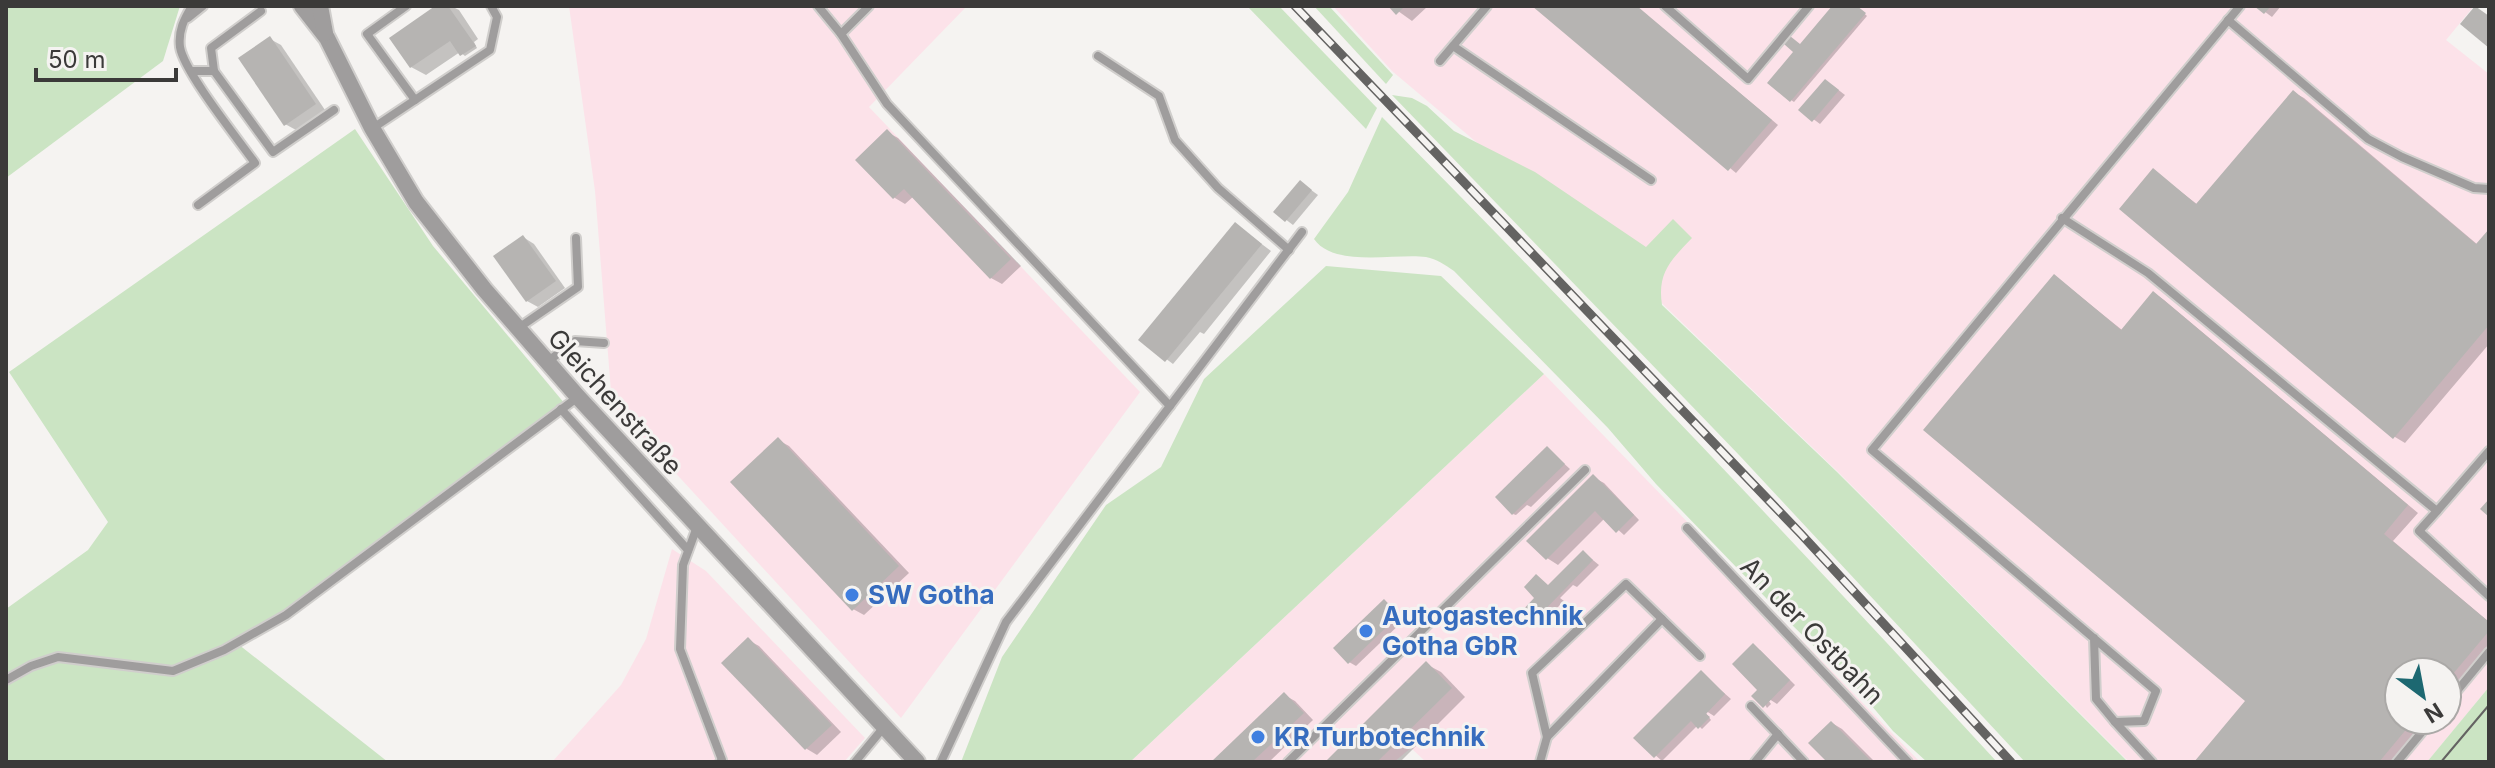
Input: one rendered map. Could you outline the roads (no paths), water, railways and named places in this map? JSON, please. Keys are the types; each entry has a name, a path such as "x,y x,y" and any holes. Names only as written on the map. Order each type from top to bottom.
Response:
{"street":[{"name":"Gleichenstraße","path":"302,6 327,38 372,128 416,202 517,329 917,762"},
{"name":"Gleichenstraße","path":"320,6 327,38"}],"lane":[{"path":"192,6 181,24 180,47 191,71 255,163 198,205"},
{"path":"181,24 203,6"},
{"path":"406,6 367,34 415,100"},
{"path":"372,128 490,50 497,17 491,6"},
{"path":"818,6 841,34 887,104 1170,406"},
{"path":"841,34 869,6"},
{"path":"1440,61 1487,6"},
{"path":"1665,6 1748,79 1809,6"},
{"path":"2115,722 2144,721 2156,691 1872,450 2240,6"},
{"path":"261,11 211,48 214,71 273,152 334,110"},
{"path":"2228,20 2368,139 2474,188 2489,189"},
{"path":"1453,46 1651,180"},
{"path":"1098,56 1159,96 1175,140 1218,188 1289,250"},
{"path":"191,71 214,71"},
{"path":"2062,218 2160,282 2437,511"},
{"path":"941,762 1006,622 1302,232"},
{"path":"517,329 578,287 576,238"},
{"path":"546,362 575,341 604,343"},
{"path":"6,680 31,666 58,657 173,671 224,650 286,615 578,397"},
{"path":"561,409 688,550"},
{"path":"2489,451 2419,531 2489,596"},
{"path":"1288,762 1585,470"},
{"path":"697,527 683,565 680,649 722,760 720,762"},
{"name":"An der Ostbahn","path":"1687,528 1908,762"},
{"path":"1547,737 1532,673 1626,584 1700,656"},
{"path":"1540,762 1547,737 1662,619"},
{"path":"2094,638 2096,699 2152,762"},
{"path":"2463,684 2489,652"},
{"path":"1751,706 1804,762"},
{"path":"855,762 884,727"},
{"path":"1755,762 1778,734"},
{"path":"2397,762 2419,736"}],"tram line":[{"path":"2441,762 2489,705"}],"railway":[{"path":"1295,6 1801,534 2011,762"}],"place":[{"name":"SW Gotha","path":"852,595"},
{"name":"Autogastechnik Gotha GbR","path":"1366,631"},
{"name":"KR Turbotechnik","path":"1258,737"}]}
